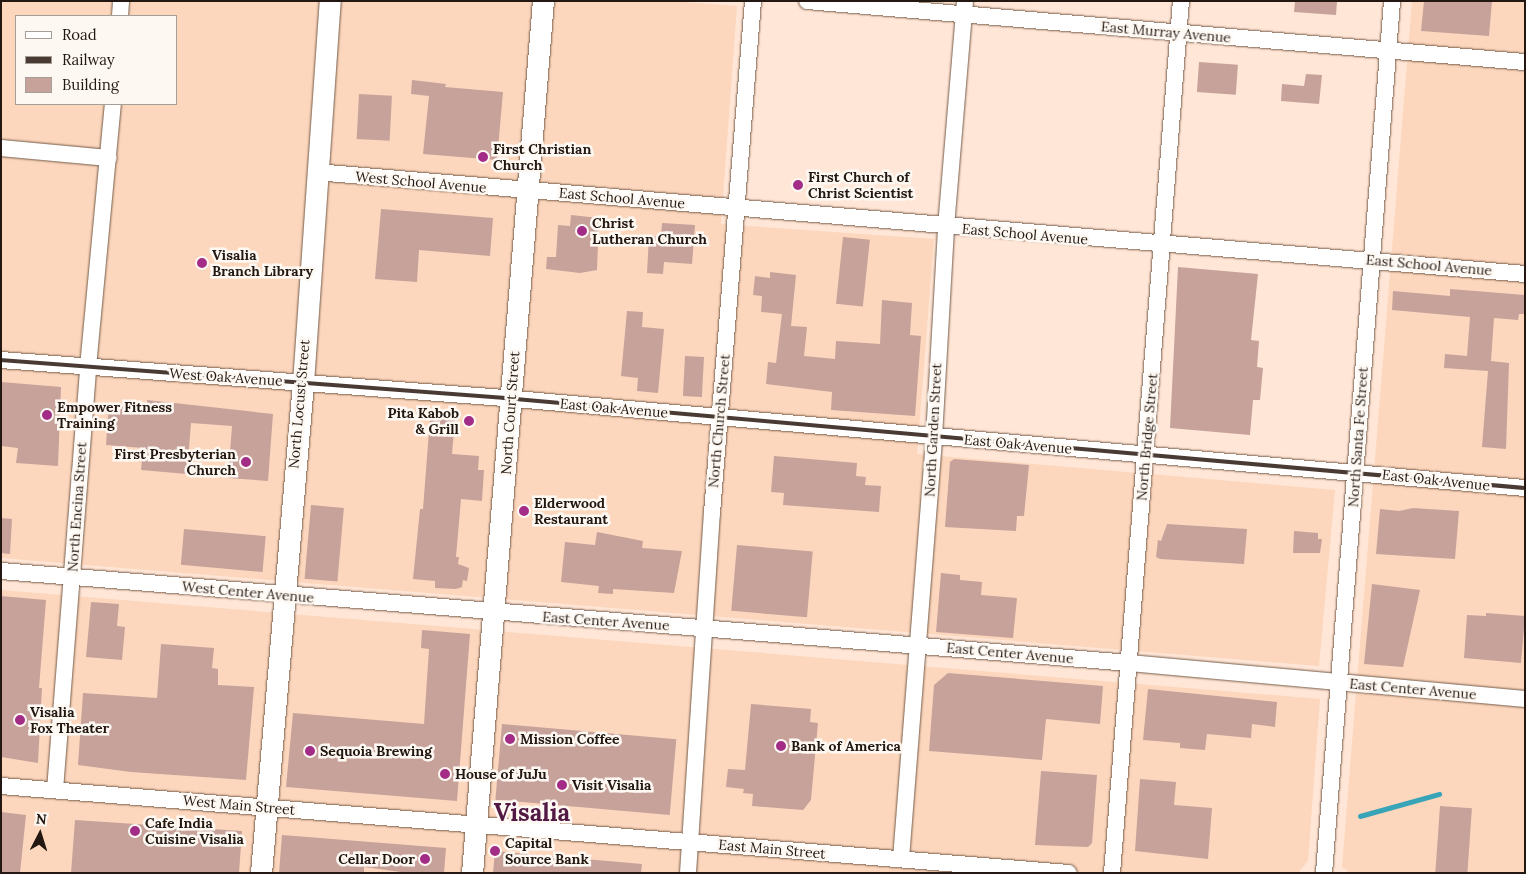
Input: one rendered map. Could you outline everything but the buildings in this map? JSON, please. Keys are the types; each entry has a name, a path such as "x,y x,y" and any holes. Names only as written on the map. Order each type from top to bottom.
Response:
{"main road":[{"name":"North Locust Street","path":"261,873 303,383 316,172 330,1"},
{"name":"North Court Street","path":"472,873 495,612 526,190 543,1"}],"street":[{"path":"120,15 121,1"},
{"name":"North Church Street","path":"688,873 719,417 738,207 753,1"},
{"name":"East Murray Avenue","path":"806,1 965,8 1178,33 1387,53 1525,62"},
{"name":"North Bridge Street","path":"1112,873 1181,1"},
{"name":"North Santa Fe Street","path":"1324,873 1392,1"},
{"name":"North Garden Street","path":"901,859 934,437 946,227 965,8"},
{"name":"North Encina Street","path":"55,790 88,367 113,105"},
{"path":"1,148 109,158"},
{"name":"West School Avenue","path":"316,172 526,190"},
{"name":"East School Avenue","path":"526,190 738,207 946,227 1525,274"},
{"name":"West Oak Avenue","path":"1,360 511,399"},
{"name":"East Oak Avenue","path":"511,399 1525,488"},
{"name":"West Center Avenue","path":"1,571 495,612"},
{"name":"East Center Avenue","path":"495,612 1129,663 1525,699"},
{"name":"West Main Street","path":"1,786 476,824"},
{"name":"East Main Street","path":"476,824 1068,873"}],"shaded area":[{"path":"1,1 672,1 737,6 721,224 934,239 917,454 1335,490 1319,666 1,558"},
{"path":"1412,1 1525,1 1525,873 1350,873 1342,867"},
{"path":"1,590 1320,699 1308,861 1298,873 1,873"}],"waterway":[{"path":"1360,816 1439,794"}],"railway":[{"path":"1,360 504,398 1525,488"}],"place":[{"name":"First Christian Church","path":"483,157"},
{"name":"First Church of Christ Scientist","path":"798,185"},
{"name":"Christ Lutheran Church","path":"582,231"},
{"name":"Visalia Branch Library","path":"202,263"},
{"name":"Empower Fitness Training","path":"47,415"},
{"name":"Pita Kabob & Grill","path":"469,421"},
{"name":"First Presbyterian Church","path":"246,462"},
{"name":"Elderwood Restaurant","path":"524,511"},
{"name":"Visalia Fox Theater","path":"20,720"},
{"name":"Mission Coffee","path":"510,739"},
{"name":"Bank of America","path":"781,746"},
{"name":"Sequoia Brewing","path":"310,751"},
{"name":"House of JuJu","path":"445,774"},
{"name":"Visit Visalia","path":"562,785"},
{"name":"Cafe India Cuisine Visalia","path":"135,831"},
{"name":"Capital Source Bank","path":"495,851"},
{"name":"Cellar Door","path":"425,859"}],"district":[{"name":"Visalia","path":"532,813"}]}
